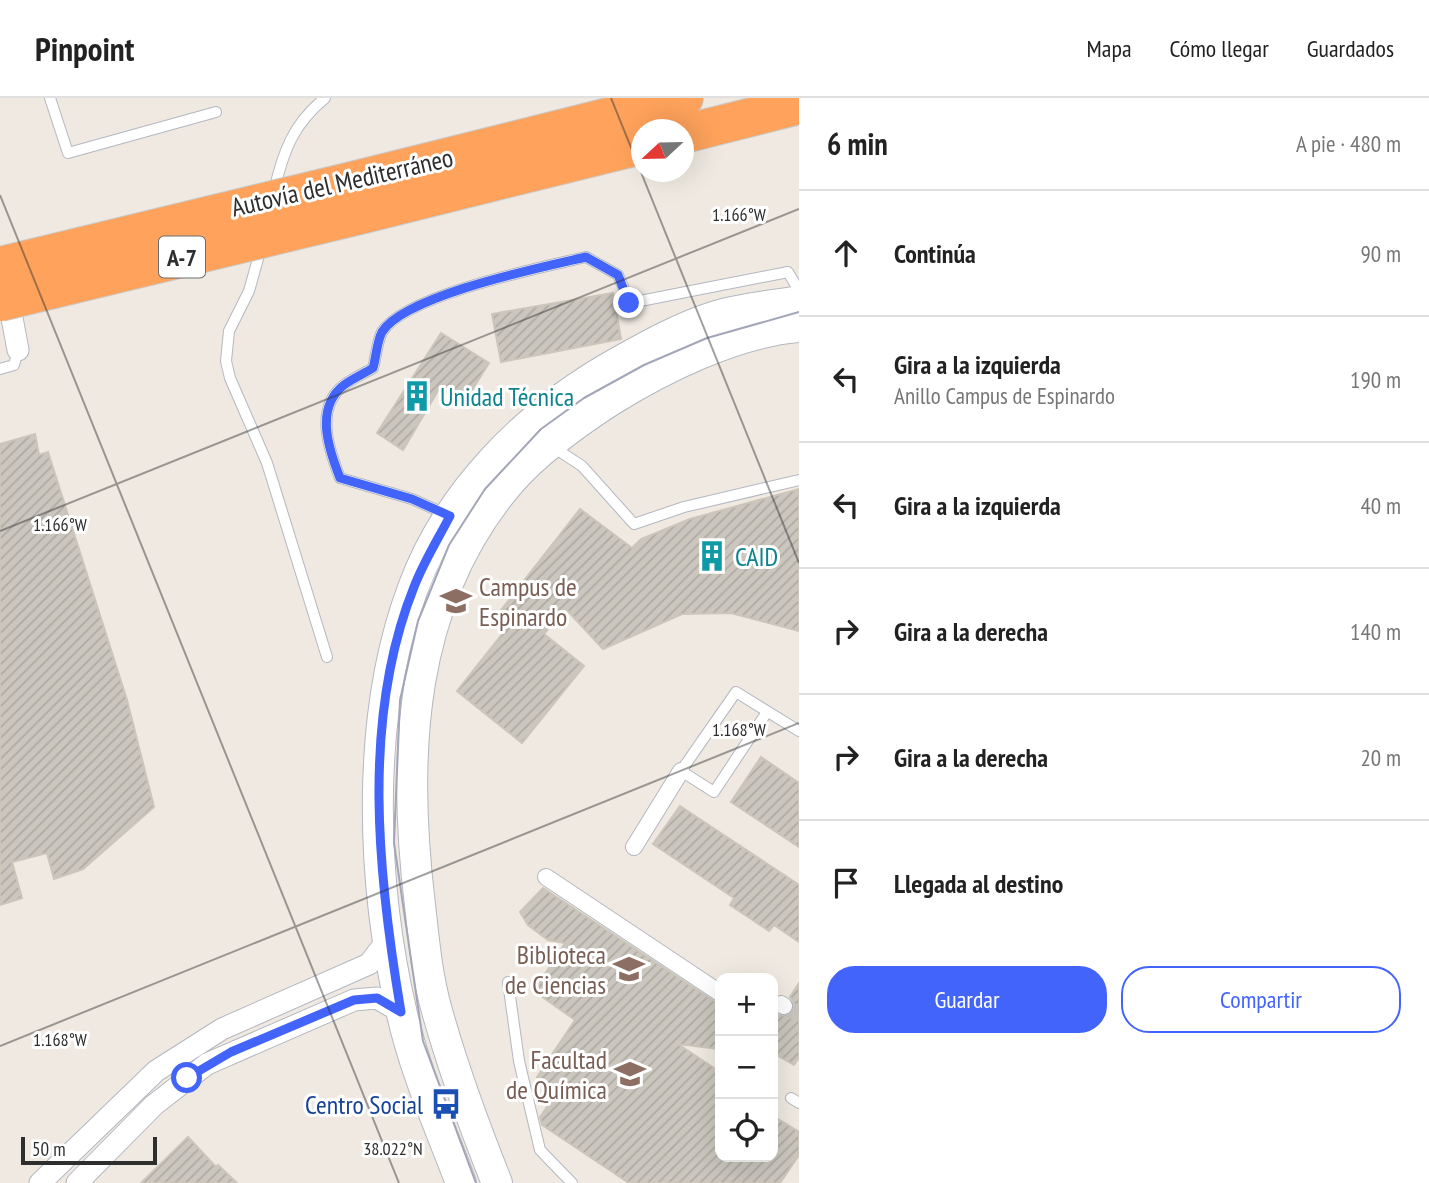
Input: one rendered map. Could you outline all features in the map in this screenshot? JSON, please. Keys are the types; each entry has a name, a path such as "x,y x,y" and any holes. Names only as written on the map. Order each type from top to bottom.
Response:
{"highway":[{"name":"Autovía del Mediterráneo","path":"0,302 360,197 684,98"},
{"path":"694,131 799,105"},
{"name":"Autovía del Mediterráneo","path":"0,266 631,147"}],"main road":[{"path":"461,1183 412,1053 401,1012 389,938 378,833 381,741 394,656 414,587 450,516 519,431 579,385 652,344 717,316 799,301"},
{"path":"498,1183 437,1010 426,959 409,784 414,712 440,601 482,520 511,480 584,418 649,379 707,351 799,327"}],"street":[{"path":"0,257 18,350"},
{"path":"634,848 681,771"},
{"path":"546,877 715,990"},
{"path":"40,1183 156,1071 205,1038 369,964 389,938"},
{"path":"77,1183 170,1090 207,1064 316,1015 362,998 386,1002 401,1012"}],"lane":[{"path":"50,98 68,153 216,112"},
{"path":"269,214 283,151 297,126 325,98"},
{"path":"266,226 254,276 229,331 226,360 230,378 267,463 327,657"},
{"path":"450,516 412,499 340,478 326,443 328,408 341,387 373,368 383,331 408,313 480,281 586,257 618,275 629,303 788,272 799,292"},
{"path":"0,369 14,365 18,350"},
{"path":"550,446 582,466 634,524 684,507 799,480"},
{"path":"767,712 714,792 681,771 736,692 799,731"},
{"path":"508,982 519,1061 540,1150 572,1183"}],"building":[{"path":"613,293 621,339 501,362 492,314"},
{"name":"Unidad Técnica","path":"441,333 489,363 464,403 439,389 403,450 377,433"},
{"path":"35,434 39,455 48,452 127,700 154,807 83,869 54,879 47,853 12,862 22,898 0,905 0,444"},
{"path":"799,489 799,631 731,613 682,614 603,649 565,608 544,634 584,666 522,743 457,691 506,629 494,619 580,509 632,548 641,539 690,519"},
{"path":"761,757 799,783 799,847 731,802"},
{"path":"680,806 799,885 799,942 774,925 769,931 730,905 734,898 653,844"},
{"name":"Facultad de Química","path":"543,888 715,1002 715,1048 678,1044 715,1069 715,1162 778,1162 778,1119 799,1132 799,1155 780,1183 629,1183 542,1125 540,1117 558,1091 537,1077 575,1020 534,991 565,943 548,940 528,925 520,912"},
{"path":"799,983 799,1057 794,1065 778,1056 778,1015 788,1016 793,1011 794,1002 790,997"},
{"path":"188,1137 216,1167 218,1165 237,1183 141,1183"}],"tunnel":[{"path":"784,1006 799,1015"}],"tram line":[{"path":"476,1183 423,1041 394,843 400,700 418,621 449,545 485,489 541,429 584,398 644,365 707,338 799,312"}],"place":[{"name":"Unidad Técnica","path":"417,396"},
{"name":"CAID","path":"712,556"},
{"name":"Campus de Espinardo","path":"456,601"},
{"name":"Biblioteca de Ciencias","path":"629,969"},
{"name":"Facultad de Química","path":"630,1074"},
{"name":"Centro Social","path":"446,1104"}],"route":[{"path":"187,1078 231,1052 354,1000 377,998 401,1012 389,938 378,833 381,741 394,656 414,587 450,516 412,499 340,478 326,443 328,408 341,387 373,368 383,331 408,313 480,281 586,257 618,275 629,303"}]}
